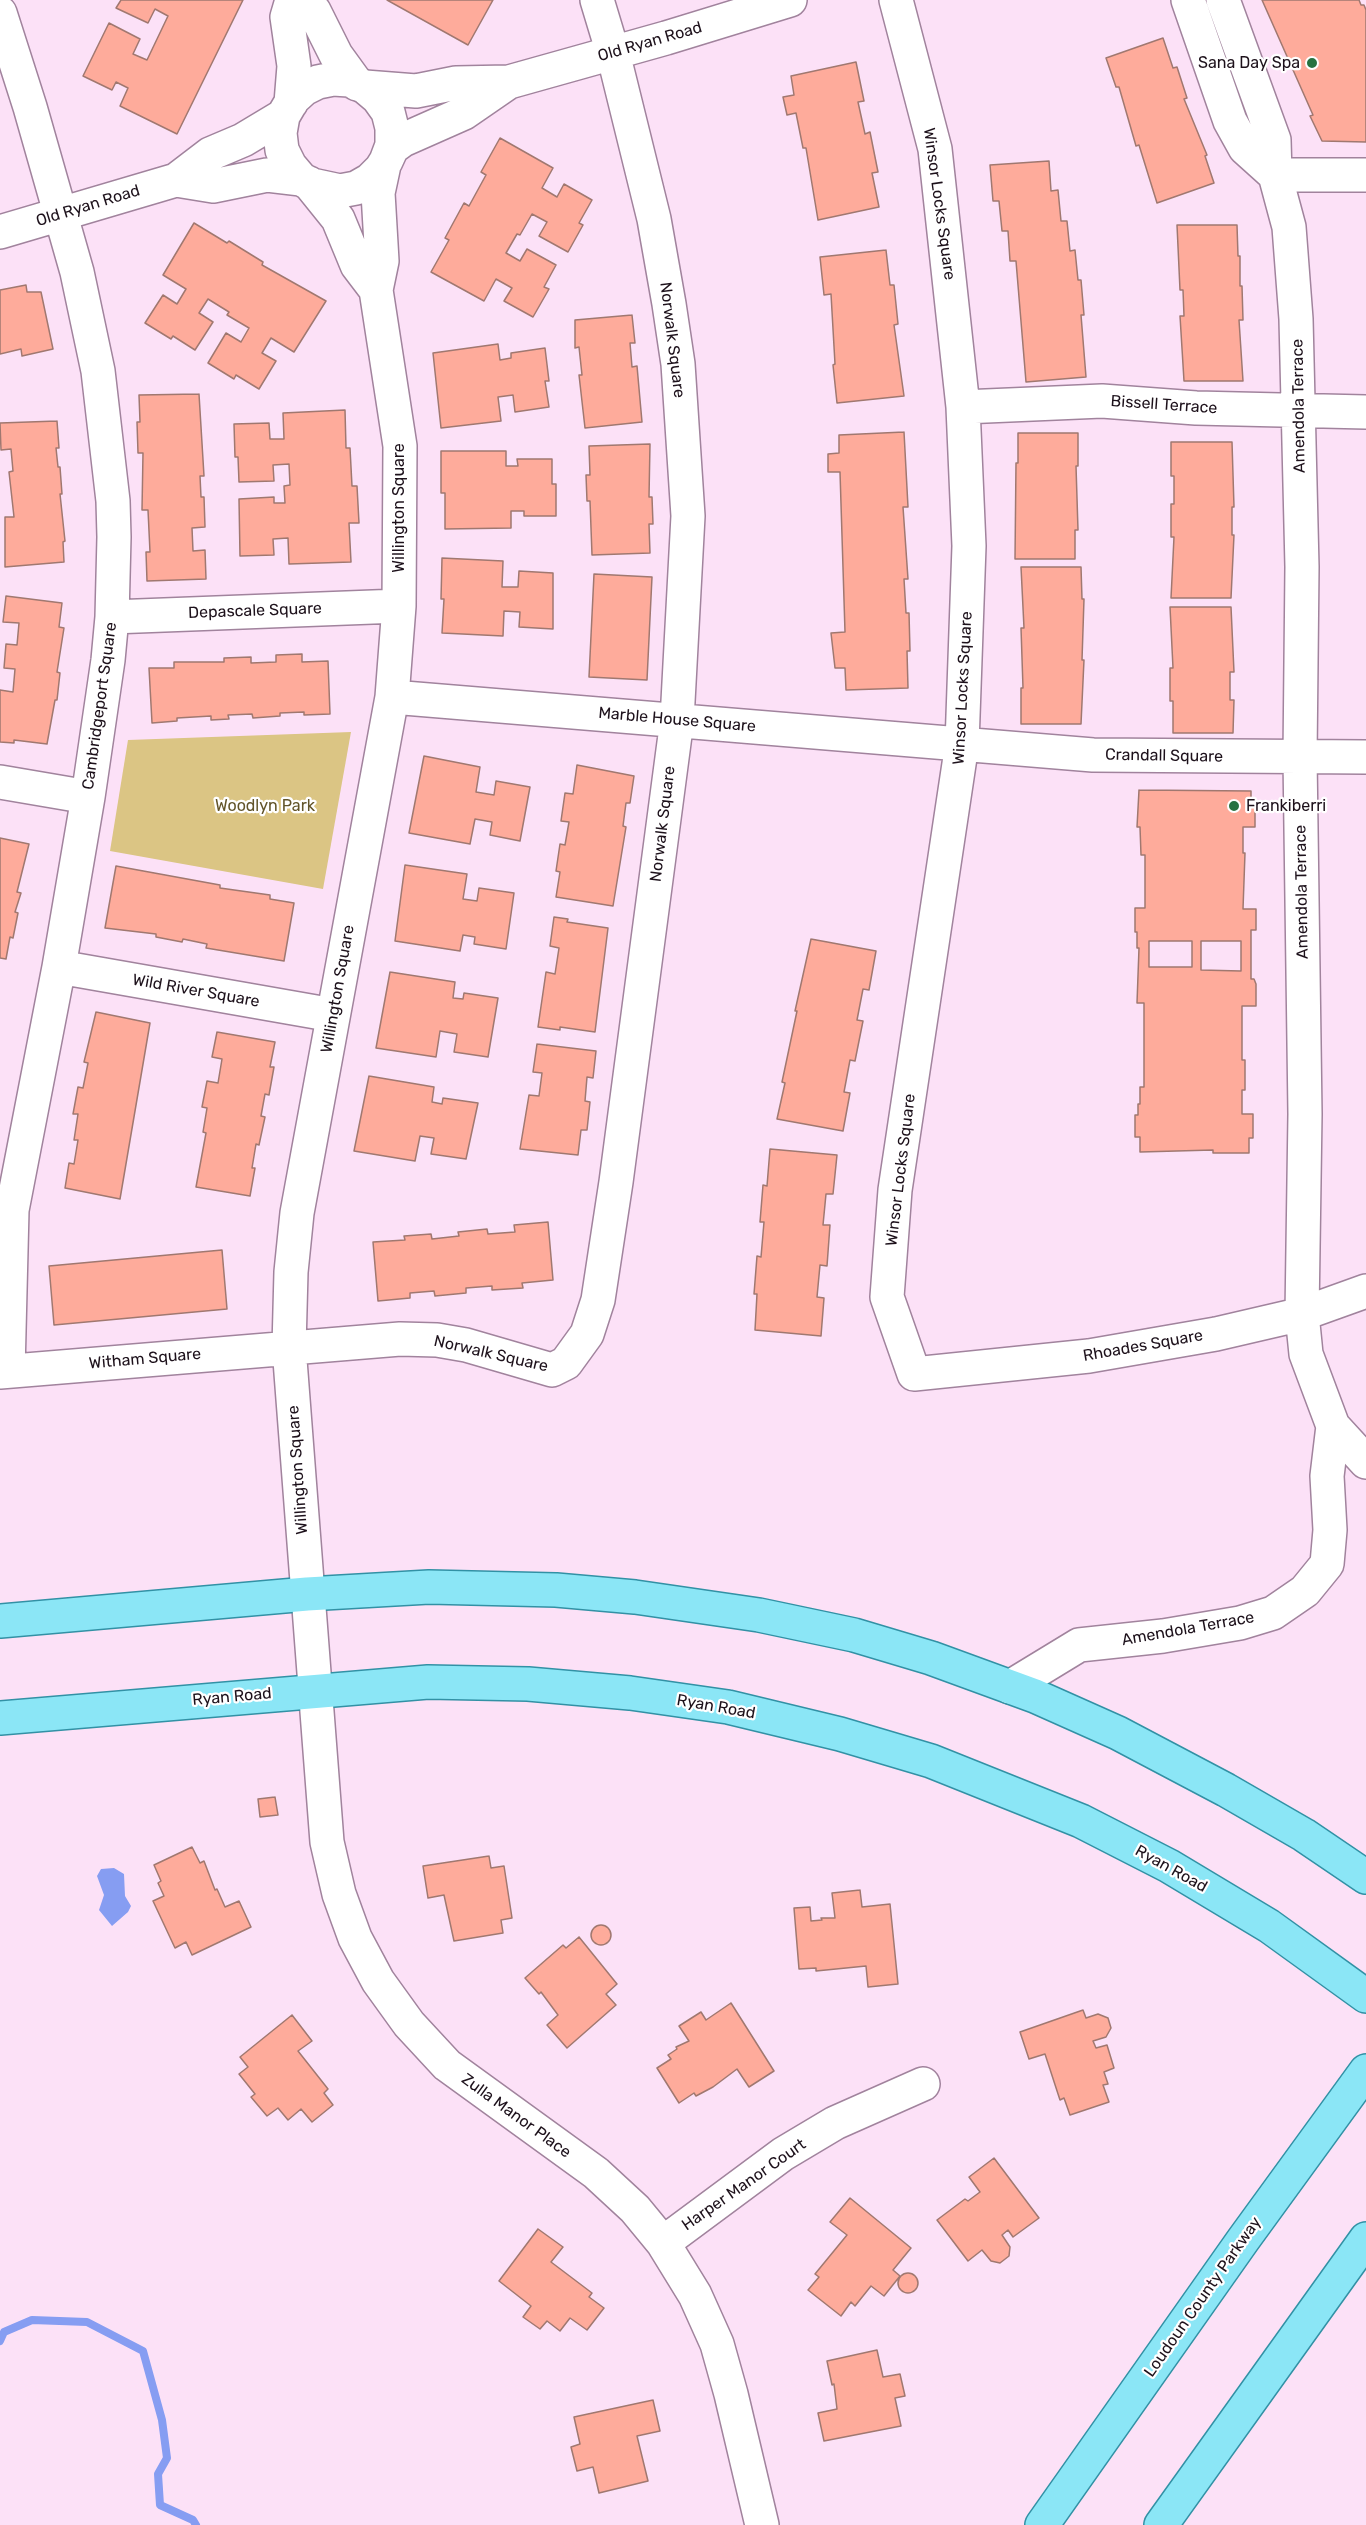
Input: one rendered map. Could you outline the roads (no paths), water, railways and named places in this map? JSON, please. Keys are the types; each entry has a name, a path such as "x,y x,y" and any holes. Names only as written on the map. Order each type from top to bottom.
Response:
{"main road":[{"path":"0,1621 307,1594 429,1587 526,1588 635,1597 759,1615 854,1635 931,1658 1010,1687 1118,1733 1226,1790 1304,1835 1366,1877"},
{"name":"Ryan Road","path":"0,1718 428,1682 528,1684 630,1693 728,1707 931,1761 1090,1826 1169,1866 1269,1926 1366,1996"},
{"name":"Loudoun County Parkway","path":"1042,2525 1243,2240 1366,2071"},
{"path":"1161,2525 1366,2239"}],"street":[{"path":"292,0 287,17 294,66 287,110 280,133 282,150 290,166 305,181"},
{"path":"300,0 314,11 336,55 361,85 378,98 388,112 392,128 392,145 385,163"},
{"name":"Norwalk Square","path":"289,1347 400,1339 437,1340 466,1345 552,1370 566,1363 587,1334 598,1300 616,1182 676,720 688,516 678,364 654,219 613,53 597,0"},
{"name":"Old Ryan Road","path":"0,232 176,180 210,154 243,140 287,110 304,89 318,82 333,79 349,80 361,85 416,91 456,83 509,82 790,0"},
{"name":"Winsor Locks Square","path":"896,0 935,149 963,407 969,546 962,744 895,1190 887,1297 914,1374"},
{"path":"1188,0 1230,121 1245,148 1275,175 1366,175"},
{"name":"Amendola Terrace","path":"1223,0 1274,140 1275,175 1289,227 1296,319 1299,412 1300,757 1305,1114 1302,1314 1306,1354 1333,1426 1366,1462"},
{"name":"Cambridgeport Square","path":"0,13 14,52 77,272 100,394 113,501 112,617 108,660 88,797 59,967 12,1210 4,1371"},
{"name":"Old Ryan Road","path":"176,180 213,186 267,176 305,181 324,189 340,191 356,188 370,180 385,163 392,148 403,140 464,113 509,82"},
{"name":"Willington Square","path":"314,1690 289,1347 291,1272 297,1213 392,697 399,606 400,446 376,290 382,261 378,193 385,163"},
{"name":"Willington Square","path":"305,181 338,219 357,265 376,290"},
{"name":"Bissell Terrace","path":"963,407 1102,401 1196,408 1366,412"},
{"name":"Depascale Square","path":"112,617 399,606"},
{"name":"Marble House Square","path":"392,697 962,744"},
{"name":"Crandall Square","path":"962,744 1093,754 1366,757"},
{"path":"0,783 88,797"},
{"name":"Wild River Square","path":"59,967 333,1016"},
{"name":"Rhoades Square","path":"914,1374 1089,1356 1216,1334 1302,1314 1366,1292"},
{"name":"Witham Square","path":"4,1371 289,1347"},
{"name":"Amendola Terrace","path":"1010,1687 1079,1645 1163,1636 1240,1623 1272,1613 1305,1591 1327,1564 1330,1530 1327,1476 1333,1426"},
{"name":"Zulla Manor Place","path":"314,1690 328,1849 339,1894 355,1938 378,1981 409,2024 447,2065 596,2173 635,2209 663,2243 695,2295 717,2344 762,2525"},
{"name":"Harper Manor Court","path":"663,2243 783,2154 836,2123 923,2084"}],"water":[{"path":"114,1868 124,1874 125,1896 131,1906 128,1912 112,1926 99,1910 104,1895 97,1876 101,1869"}],"waterway":[{"path":"0,2341 4,2332 32,2320 87,2322 143,2351 162,2420 167,2458 158,2474 160,2505 193,2520 196,2525"}],"place":[{"name":"Sana Day Spa","path":"1312,63"},
{"name":"Frankiberri","path":"1234,806"}],"park label":[{"name":"Woodlyn Park","path":"265,806"}]}
